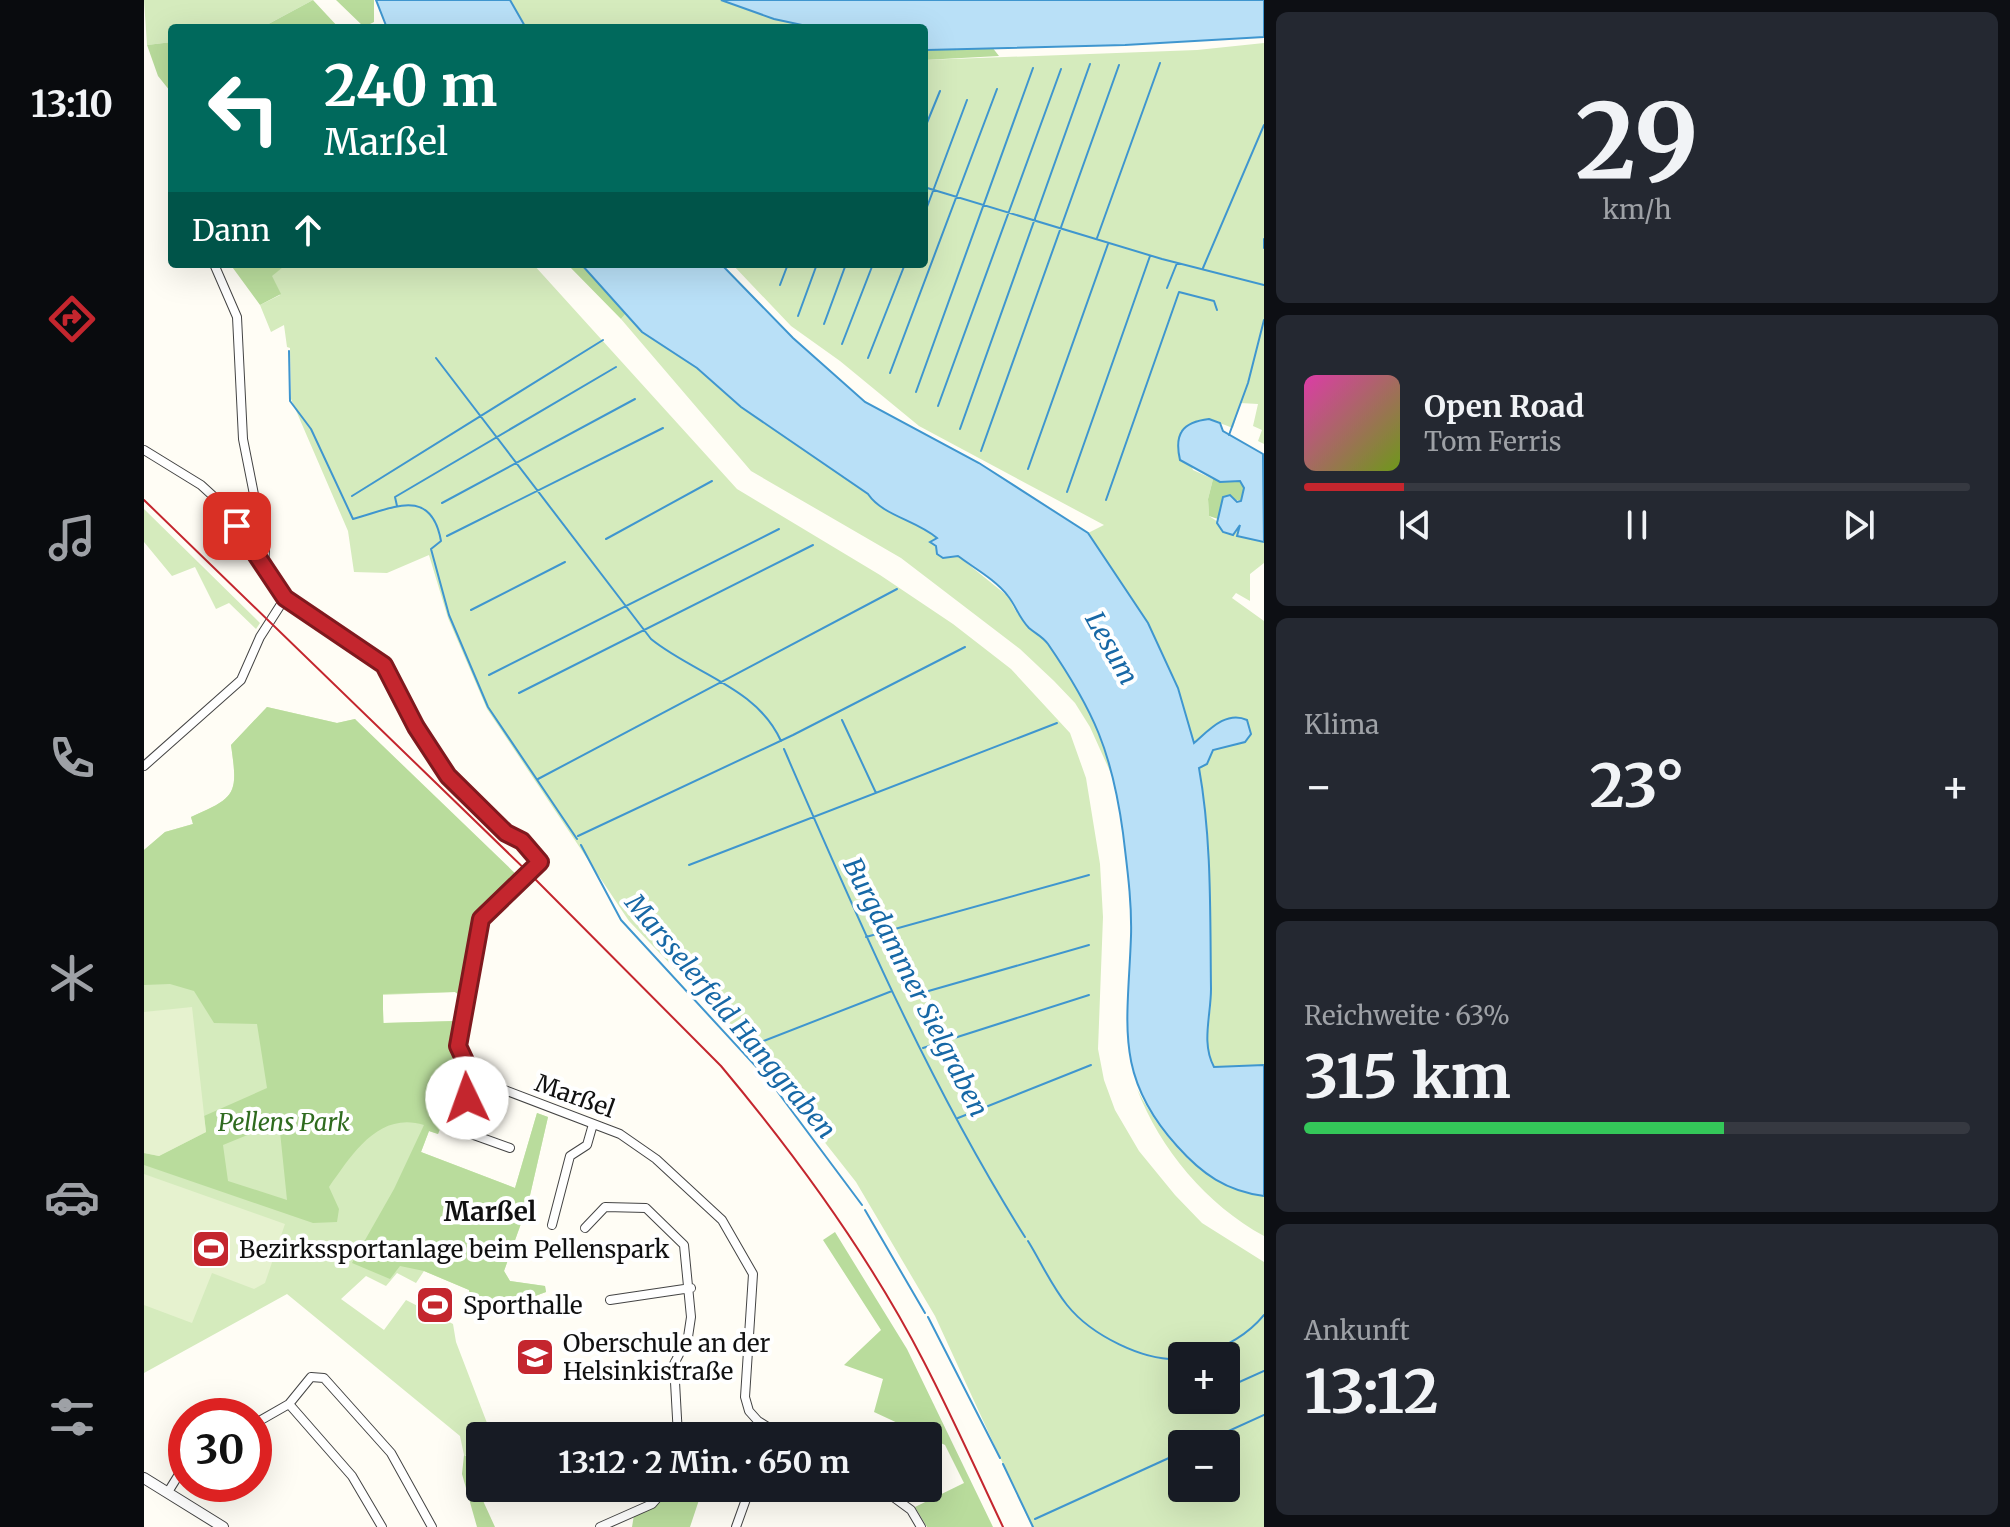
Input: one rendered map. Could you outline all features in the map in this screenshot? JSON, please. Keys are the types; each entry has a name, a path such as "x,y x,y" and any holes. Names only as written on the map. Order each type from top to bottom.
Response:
{"street":[{"path":"216,268 237,317 243,439 265,550 264,567"},
{"path":"144,450 201,485 224,506 285,598 384,665 416,727 448,776 506,833 522,841 540,862 481,919 458,1046 473,1078 457,1129 510,1148"},
{"path":"144,766 241,680 260,637 285,598"},
{"name":"Marßel","path":"473,1078 620,1134 656,1159 702,1198 738,1244 753,1274 754,1297 745,1397 749,1411 761,1422"},
{"path":"552,1225 570,1156 587,1145 593,1124"},
{"path":"585,1228 605,1207 646,1208 684,1245 691,1288 688,1337 674,1364 677,1422"},
{"path":"610,1300 691,1288"},
{"path":"272,1414 289,1404 311,1377 324,1378 391,1453 432,1527"},
{"path":"289,1404 352,1476 382,1527"},
{"path":"144,1478 168,1492"},
{"path":"184,1502 223,1527"},
{"path":"600,1527 654,1502"},
{"path":"736,1527 745,1502"},
{"path":"900,1502 911,1510 921,1527"}],"green space":[{"path":"144,0 313,0 268,24 168,24 168,42 147,45"},
{"path":"313,0 335,24 268,24"},
{"path":"336,0 374,0 374,22 361,24"},
{"path":"510,0 721,0 797,24 524,24"},
{"path":"168,42 168,88 158,76 147,45"},
{"path":"1264,43 1264,444 1258,441 1262,430 1253,426 1258,404 1240,403 1233,428 1205,420 1192,423 1180,432 1193,470 1213,479 1208,499 1209,516 1235,533 1240,525 1237,535 1264,542 1264,563 1250,574 1250,601 1236,593 1232,598 1264,621 1264,1065 1213,1067 1206,1050 1211,1004 1209,894 1148,623 1088,533 1104,525 919,426 840,361 791,326 736,268 928,268 928,60 1197,50"},
{"path":"992,47 999,56 928,60 928,49"},
{"path":"233,268 282,268 272,276 281,294 260,305"},
{"path":"282,268 537,268 737,489 880,575 953,624 1011,669 1070,733 1086,778 1100,864 1103,917 1098,1049 1104,1080 1115,1110 1139,1151 1202,1223 1264,1262 1264,1527 1032,1527 935,1316 856,1182 748,1045 629,921 487,709 448,618 429,555 387,573 354,572 348,531 291,399 290,348 287,347 284,325 271,332 260,305 280,295 271,276"},
{"path":"571,268 585,268 627,312 621,319"},
{"path":"627,312 642,332 697,368 741,407 888,511 928,531 949,552 1010,598 1022,618 1049,644 1080,692 1096,725 1113,778 1090,727 1075,703 1054,681 1020,649 901,558 751,471 621,319"},
{"path":"1213,479 1240,481 1244,488 1241,501 1223,497 1218,519 1209,516 1208,499"},
{"path":"144,509 260,623 256,629 229,603 216,609 195,567 172,576 144,542"},
{"name":"Pellens Park","path":"267,707 337,723 355,719 479,918 468,958 464,998 455,992 382,995 384,1023 455,1021 453,1042 468,1072 451,1129 441,1126 438,1134 429,1131 421,1152 515,1188 537,1113 548,1117 528,1204 504,1271 510,1281 545,1286 546,1292 476,1318 469,1290 424,1271 416,1283 397,1273 386,1286 366,1276 341,1299 384,1330 406,1300 453,1324 456,1342 487,1422 466,1422 466,1456 460,1436 287,1294 144,1373 144,850 165,832 193,824 191,817 218,804 231,792 234,774 231,745"},
{"name":"Pellens Park","path":"267,707 337,723 355,719 520,878 479,918 468,958 464,998 455,992 383,994 383,1023 455,1021 453,1042 468,1072 451,1129 441,1126 438,1134 429,1131 421,1152 515,1188 537,1113 548,1117 528,1204 504,1271 510,1281 545,1286 546,1292 476,1318 469,1290 424,1271 400,1266 390,1279 352,1263 394,1189 424,1125 408,1122 393,1124 380,1130 357,1150 329,1187 339,1209 337,1222 313,1223 144,1165 144,1153 159,1156 206,1132 204,1116 267,1088 257,1024 214,1023 194,991 170,984 144,985 144,850 165,832 193,824 191,817 218,804 231,792 234,774 231,745","holes":["279,1122 287,1200 228,1181 223,1145"]},
{"path":"192,1007 206,1132 159,1156 144,1153 144,1012"},
{"path":"1137,1089 1160,1126 1188,1159 1223,1183 1264,1196 1264,1236 1223,1208 1188,1173 1159,1133"},
{"name":"Bezirkssportanlage beim Pellenspark","path":"144,1174 285,1224 265,1283 254,1289 212,1273 192,1323 144,1305"},
{"path":"835,1232 907,1349 993,1527 927,1527 915,1507 925,1502 942,1502 942,1494 964,1483 942,1444 942,1422 896,1422 874,1412 883,1379 844,1365 881,1330 823,1240"},
{"path":"464,1455 466,1488 462,1474"},
{"path":"470,1502 484,1502 495,1527 477,1527"},
{"path":"658,1502 698,1502 690,1527 632,1527 634,1515"}],"water":[{"path":"376,0 510,0 524,24 385,24"},
{"path":"721,0 1264,0 1264,37 1125,45 928,50 928,24 797,24"},
{"name":"Lesum","path":"585,268 725,268 793,338 865,402 979,463 1088,533 1148,623 1178,688 1194,743 1225,720 1247,720 1251,734 1245,742 1213,750 1207,764 1199,768 1210,878 1211,989 1207,1039 1214,1067 1264,1065 1264,1196 1226,1185 1196,1165 1177,1146 1142,1096 1134,1072 1127,1022 1131,910 1119,804 1099,733 1078,690 1048,644 1029,628 1008,596 991,579 958,556 943,558 937,554 936,546 930,542 937,538 882,508 868,494 741,407 697,368 642,332"},
{"path":"1209,419 1220,423 1223,431 1263,454 1264,542 1237,536 1240,525 1233,535 1223,532 1217,523 1223,497 1230,495 1237,502 1241,501 1244,488 1240,481 1220,482 1180,460 1178,443 1182,431 1192,423"}],"waterway":[{"path":"1097,238 1160,63"},
{"path":"960,429 1090,64"},
{"path":"981,451 1119,65"},
{"path":"916,392 1033,68"},
{"path":"938,406 1061,69"},
{"path":"890,373 997,89"},
{"path":"928,120 940,91"},
{"path":"928,204 967,100"},
{"path":"1203,268 1264,125"},
{"path":"928,188 1162,259 1264,285"},
{"path":"1264,239 1264,248"},
{"path":"1028,469 1108,244"},
{"path":"1067,492 1150,256"},
{"path":"1167,288 1177,263"},
{"path":"780,285 786,268"},
{"path":"798,316 816,268"},
{"path":"824,324 845,268"},
{"path":"842,344 871,268"},
{"path":"868,358 903,268"},
{"path":"1106,500 1179,292 1214,301 1217,310"},
{"path":"1229,435 1248,383 1264,320"},
{"name":"Burgdammer Sielgraben","path":"352,496 603,340"},
{"name":"Marsselerfeld Hanggraben","path":"289,351 290,401 311,429 353,519 408,505 428,513 436,524 441,541 431,549 449,615 488,707 577,839"},
{"name":"Burgdammer Sielgraben","path":"436,358 651,639 741,694 757,707 781,741"},
{"path":"397,506 395,497 616,367"},
{"path":"442,503 635,399"},
{"path":"447,536 663,428"},
{"path":"606,539 712,481"},
{"path":"489,675 779,529"},
{"path":"519,693 813,545"},
{"path":"471,610 565,562"},
{"name":"Burgdammer Sielgraben","path":"538,779 897,589"},
{"path":"578,836 793,735 965,647"},
{"path":"842,720 876,793"},
{"path":"689,865 1057,723"},
{"name":"Burgdammer Sielgraben","path":"784,749 866,936 925,1059 1025,1237"},
{"name":"Marsselerfeld Hanggraben","path":"581,845 621,920 771,1083 862,1205"},
{"path":"866,937 1089,875"},
{"path":"911,996 1089,945"},
{"path":"743,1049 892,991"},
{"path":"923,1048 1089,995"},
{"path":"958,1118 1091,1065"},
{"name":"Marsselerfeld Hanggraben","path":"865,1210 925,1313"},
{"name":"Burgdammer Sielgraben","path":"1028,1241 1061,1297 1090,1327 1135,1351 1168,1359"},
{"name":"Burgdammer Sielgraben","path":"1230,1342 1264,1315"},
{"name":"Marsselerfeld Hanggraben","path":"928,1317 1000,1458"},
{"path":"1240,1382 1264,1371"},
{"path":"1231,1430 1264,1415"},
{"path":"1035,1519 1168,1458"},
{"name":"Marsselerfeld Hanggraben","path":"1003,1464 1033,1527"}],"railway":[{"path":"144,500 534,878 721,1066 805,1172 880,1284 934,1382 1003,1527"}],"place":[{"name":"Bezirkssportanlage beim Pellenspark","path":"211,1249"},
{"name":"Sporthalle","path":"435,1305"},
{"name":"Oberschule an der Helsinkistraße","path":"535,1357"}],"district":[{"name":"Marßel","path":"490,1211"}],"route":[{"path":"237,526 285,598 384,665 416,727 448,776 506,833 522,841 535,853 540,862 481,919 458,1046 473,1078 467,1098"}]}
